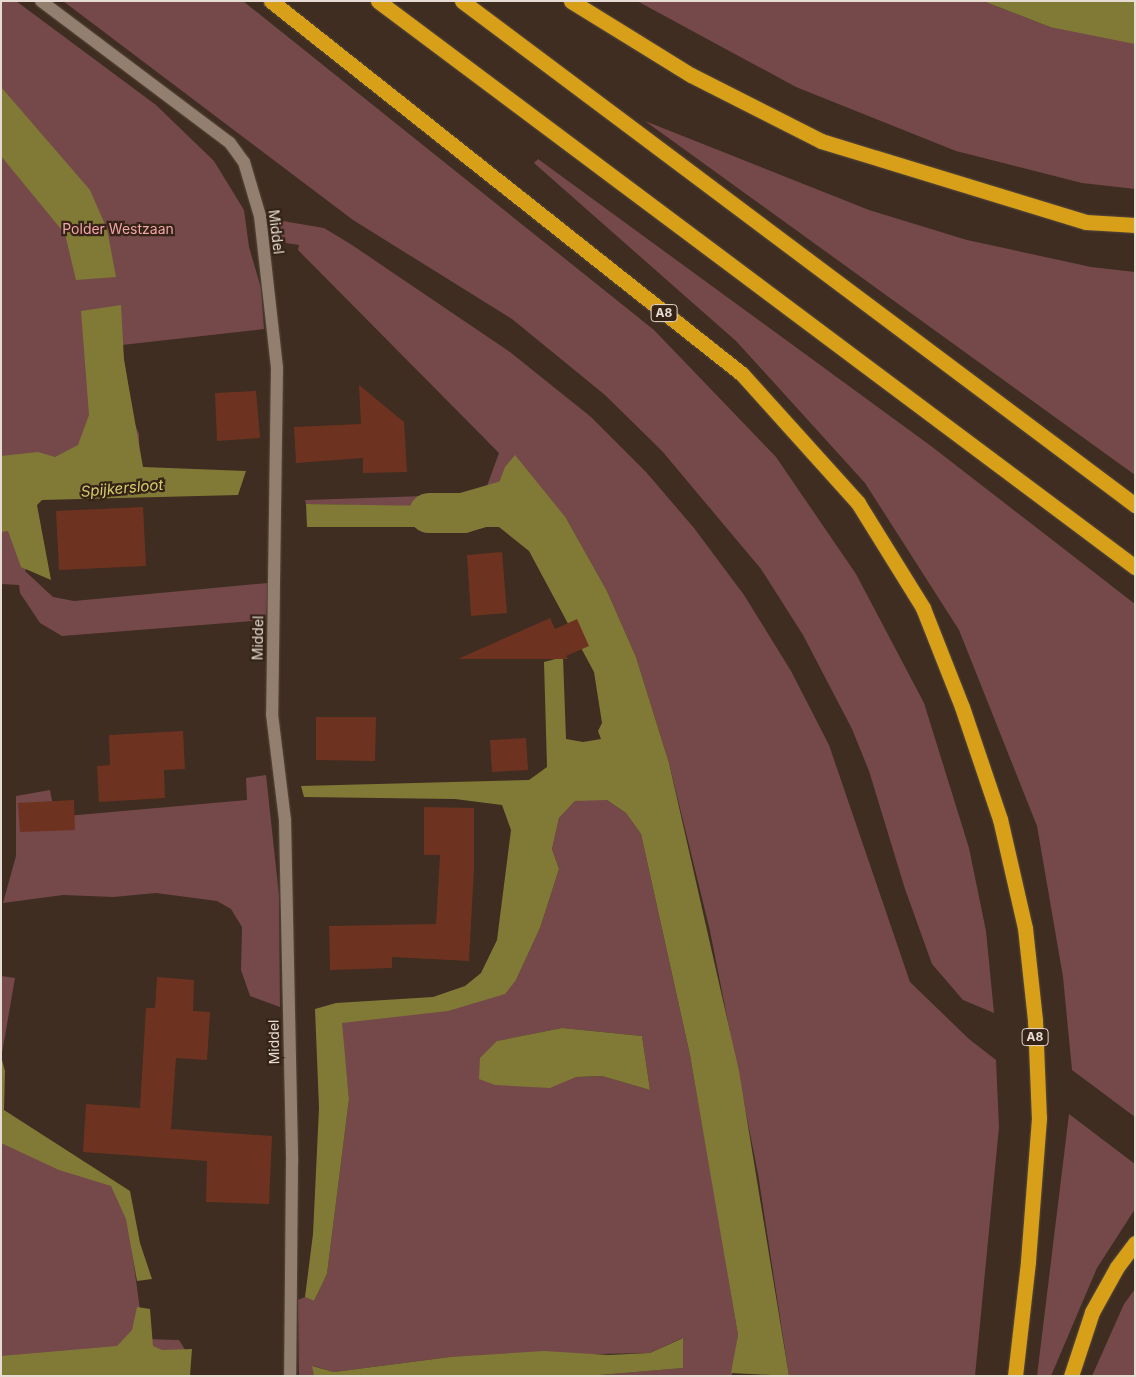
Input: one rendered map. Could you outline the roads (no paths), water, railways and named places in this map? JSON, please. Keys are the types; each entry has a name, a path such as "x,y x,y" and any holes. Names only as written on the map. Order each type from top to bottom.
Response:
{"highway":[{"name":"A8","path":"271,1 742,374 858,503 923,608 962,707 1004,837 1025,928 1034,1020 1039,1118 1028,1262 1015,1376"},
{"path":"378,1 1135,567"},
{"path":"462,1 1135,505"},
{"path":"571,1 691,75 821,141 1086,222 1135,225"},
{"path":"1071,1376 1092,1312 1117,1267 1135,1243"}],"street":[{"name":"Middel","path":"41,1 230,143 244,162 260,216 277,368 272,714 285,820 292,1162 290,1376"}],"water":[{"path":"983,1 1135,1 1135,44 1050,27"},
{"path":"1,87 90,190 107,229 116,277 76,280 65,234 1,156"},
{"name":"Spijkersloot","path":"121,305 124,360 143,467 246,471 238,495 42,500 37,505 51,580 21,567 8,531 1,532 1,456 38,452 55,457 78,445 89,415 81,311"},
{"path":"515,455 566,518 607,591 636,657 669,763 739,1071 789,1376 731,1373 738,1335 690,1055 641,834 626,813 607,800 575,801 559,818 552,849 559,869 540,928 516,980 505,994 448,1011 342,1023 349,1099 327,1274 314,1301 305,1297 313,1234 319,1108 315,1009 336,1003 433,997 465,986 481,973 497,940 511,830 502,805 455,799 304,797 301,786 529,780 547,767 544,662 563,657 566,739 583,742 601,739 598,731 602,723 594,672 529,551 499,527 307,527 306,504 496,507 499,483 505,467"},
{"path":"562,1028 642,1036 650,1090 602,1076 576,1077 550,1088 495,1085 479,1079 480,1058 497,1041"},
{"path":"1,1056 5,1071 4,1110 130,1191 140,1243 152,1279 137,1281 126,1219 111,1186 59,1170 1,1143"},
{"path":"137,1307 150,1309 153,1346 162,1350 192,1349 190,1376 1,1376 1,1356 117,1346 132,1330"},
{"path":"683,1338 683,1368 588,1376 314,1376 312,1366 334,1372 450,1357 544,1351 609,1355 650,1353"}],"waterway":[{"path":"429,513 463,513 521,496 532,524"}],"park label":[{"name":"Polder Westzaan","path":"118,229"}]}
